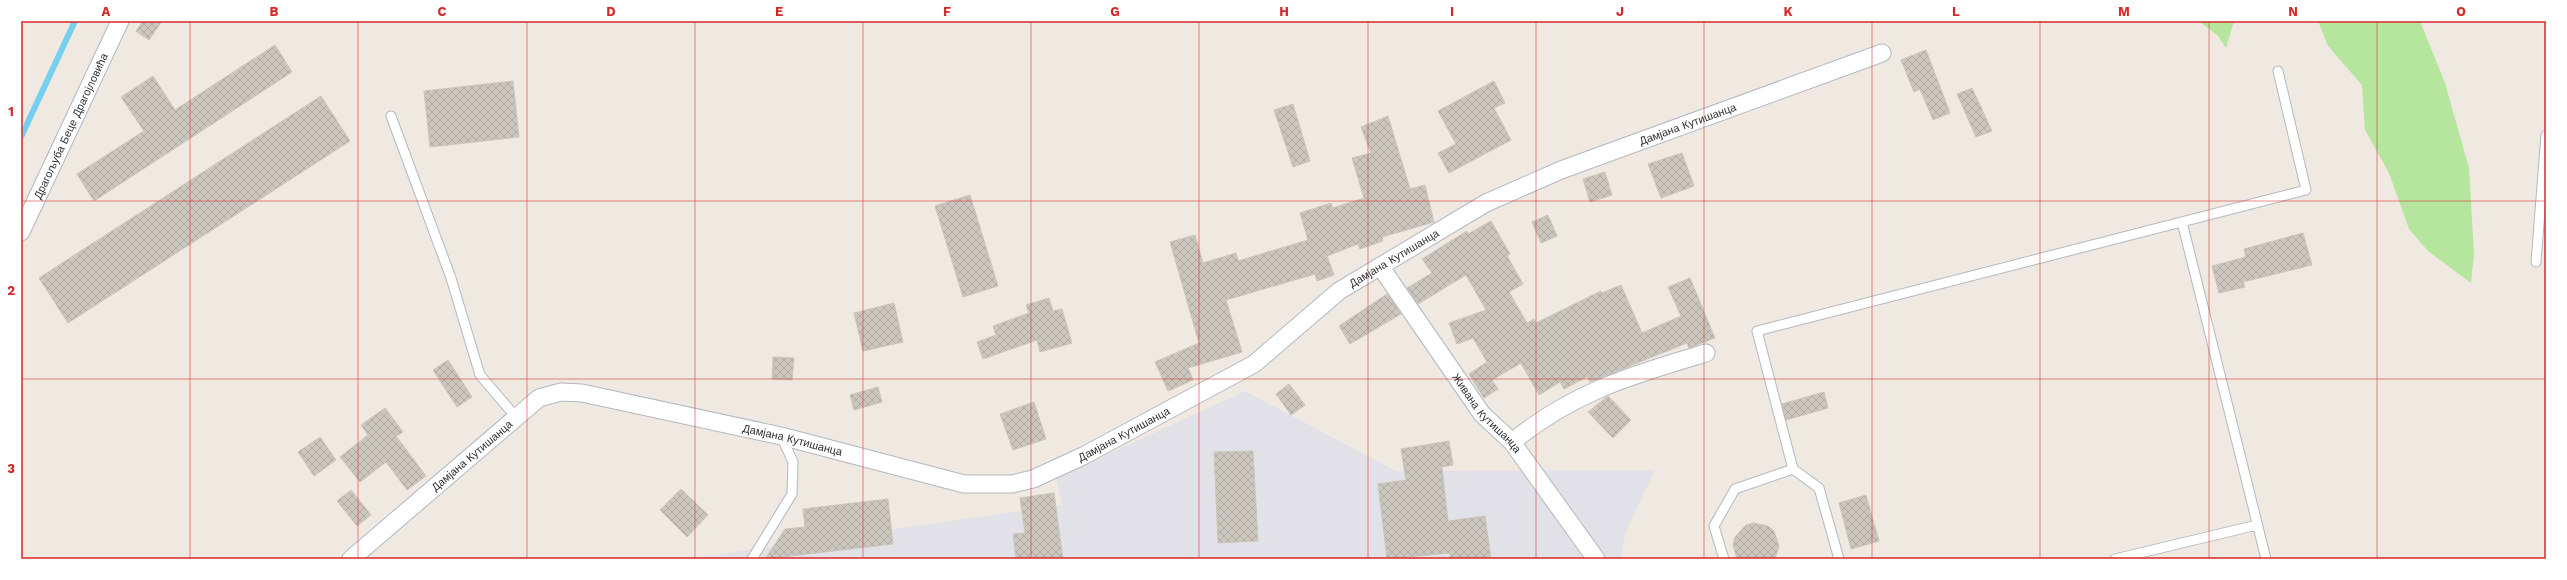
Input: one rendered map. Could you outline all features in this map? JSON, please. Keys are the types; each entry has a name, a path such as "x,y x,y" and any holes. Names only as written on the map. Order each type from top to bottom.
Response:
{"street":[{"name":"Драгољуба Беце Драгојловића","path":"21,232 120,21"},
{"name":"Дамјана Кутишанца","path":"351,559 539,398 561,392 582,394 781,436 964,484 1012,484 1033,479 1083,456 1254,364 1333,296 1380,266 1486,203 1561,170 1882,54"},
{"name":"Живана Кутишанца","path":"1380,266 1482,414 1512,442 1596,559"},
{"path":"1512,442 1554,411 1592,391 1618,380 1706,353"}],"lane":[{"path":"1840,559 1819,488 1793,469 1757,331 2306,190 2278,71"},
{"path":"391,116 451,278 480,375 516,417"},
{"path":"2536,262 2546,135"},
{"path":"2182,222 2266,559"},
{"path":"752,559 792,494 793,462 781,436"},
{"path":"1724,559 1714,526 1735,489 1793,469"},
{"path":"2115,559 2257,524"}],"shaded area":[{"path":"1245,391 1396,471 1655,470 1626,531 1620,559 685,559 1062,505 1056,478"}],"green space":[{"path":"2199,21 2234,21 2226,48 2218,36"},
{"path":"2318,21 2420,21 2445,83 2469,168 2474,254 2471,283 2428,251 2409,229 2389,173 2365,130 2362,85 2328,46"}],"building":[{"path":"143,21 162,21 149,40 136,31"},
{"path":"275,45 292,72 94,201 77,174 144,131 121,97 153,76 175,110"},
{"path":"1926,50 1950,113 1933,120 1920,89 1914,92 1901,60"},
{"path":"513,81 519,137 430,147 424,91"},
{"path":"1494,81 1505,103 1494,108 1511,140 1449,173 1438,153 1456,144 1438,111"},
{"path":"1972,88 1992,131 1976,137 1957,94"},
{"path":"321,96 350,141 68,323 39,278"},
{"path":"1293,104 1310,161 1293,167 1274,110"},
{"path":"1388,116 1410,189 1425,185 1434,222 1382,237 1383,241 1360,249 1358,244 1327,256 1334,275 1317,281 1315,274 1226,300 1242,352 1188,368 1193,380 1168,391 1155,362 1199,343 1170,242 1195,235 1203,263 1236,253 1238,261 1308,240 1300,213 1331,203 1333,208 1364,198 1352,158 1371,153 1361,127"},
{"path":"1682,153 1694,186 1661,198 1648,164"},
{"path":"1605,172 1612,195 1590,202 1583,179"},
{"path":"970,195 998,286 963,297 935,206"},
{"path":"1548,215 1557,236 1541,243 1532,222"},
{"path":"1491,221 1510,254 1507,256 1523,284 1509,292 1527,323 1534,319 1536,323 1601,291 1602,293 1621,285 1642,333 1681,316 1668,287 1690,278 1715,338 1689,348 1687,343 1590,382 1587,377 1564,389 1560,382 1539,395 1521,363 1492,380 1498,389 1484,398 1469,374 1487,362 1473,338 1457,344 1449,323 1486,310 1466,275 1418,304 1407,288 1432,273 1422,259 1467,231 1468,234"},
{"path":"2303,233 2312,265 2243,282 2245,287 2219,293 2212,266 2246,257 2244,249"},
{"path":"1387,294 1401,314 1350,344 1339,326"},
{"path":"1049,298 1053,311 1062,309 1072,343 1040,352 1037,340 983,359 977,342 996,335 993,326 1029,313 1026,305"},
{"path":"894,303 903,342 863,351 854,313"},
{"path":"773,357 794,358 792,380 772,379"},
{"path":"448,360 472,397 457,407 433,370"},
{"path":"1289,384 1305,405 1291,415 1276,394"},
{"path":"878,387 882,402 854,410 850,395"},
{"path":"1824,392 1828,408 1786,420 1782,404"},
{"path":"1608,396 1631,420 1613,438 1588,412"},
{"path":"1034,402 1046,439 1013,450 1000,414"},
{"path":"385,408 403,432 396,436 426,476 407,490 386,462 360,482 340,457 368,435 361,425"},
{"path":"320,437 336,460 314,476 298,452"},
{"path":"1449,441 1453,465 1442,467 1448,521 1485,516 1491,559 1450,559 1450,553 1387,559 1378,484 1406,480 1401,449"},
{"path":"1253,451 1258,541 1218,543 1214,452"},
{"path":"681,489 708,515 687,537 660,510"},
{"path":"351,490 371,515 357,526 337,501"},
{"path":"1054,493 1063,559 1016,559 1013,534 1025,533 1020,498"},
{"path":"1866,495 1879,541 1851,549 1839,503"},
{"path":"888,499 893,544 765,559 785,529 805,527 803,509"},
{"path":"1753,523 1768,526 1774,531 1779,546 1775,559 1737,559 1733,545 1735,537 1746,525"}],"waterway":[{"path":"21,137 75,21"}]}
